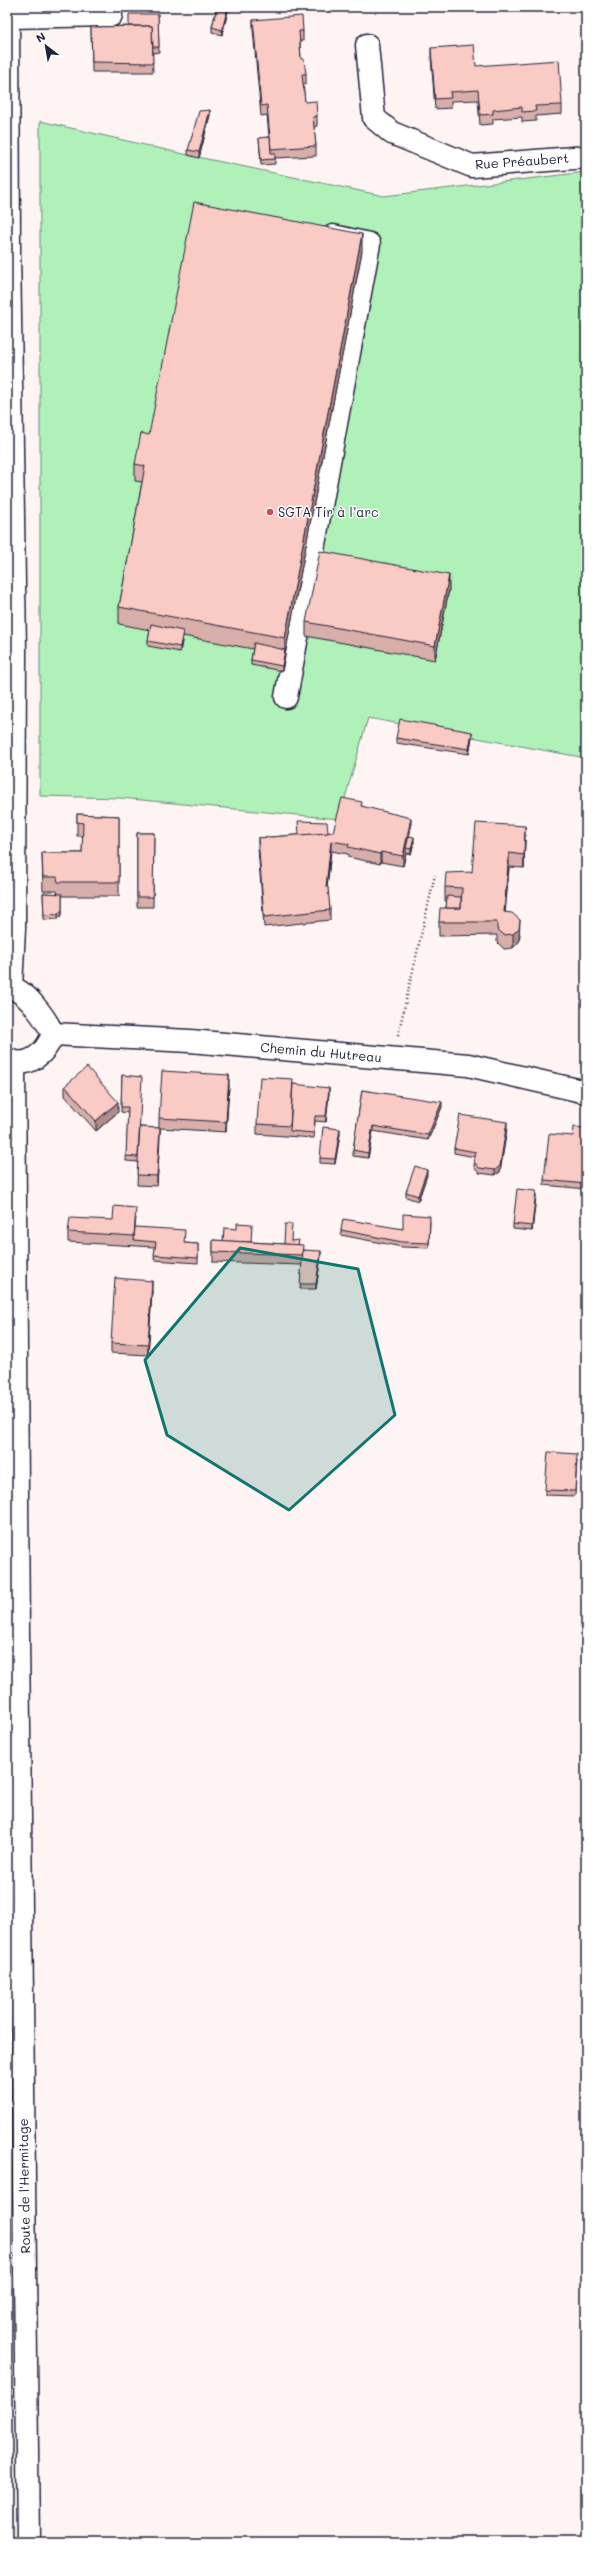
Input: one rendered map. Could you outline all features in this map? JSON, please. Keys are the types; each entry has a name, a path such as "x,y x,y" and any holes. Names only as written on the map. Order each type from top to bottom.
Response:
{"street":[{"path":"11,1061 27,1062 40,1055 48,1047 52,1034 47,1020 20,991 9,987 11,856 11,651 8,12 111,14"},
{"name":"Rue Préaubert","path":"367,45 374,118 392,132 472,166 586,157"},
{"path":"286,697 368,244 315,232"},
{"name":"Chemin du Hutreau","path":"52,1034 190,1041 468,1065 586,1092"},
{"name":"Route de l'Hermitage","path":"11,1061 28,2542"}],"path":[{"path":"392,1058 435,875"}],"highlighted area":[{"path":"240,1248 358,1269 395,1415 289,1510 167,1435 145,1360"}],"green space":[{"name":"SGTA Tir à l’arc","path":"40,121 188,155 384,196 586,172 586,758 368,718 339,819 121,798 40,796"}],"building":[{"path":"217,7 228,7 222,30 212,27"},
{"path":"129,14 158,14 159,47 153,47 152,26 129,26"},
{"path":"302,16 303,31 299,31 301,59 304,59 306,74 302,74 305,102 316,101 317,116 313,117 316,146 271,149 267,105 261,106 253,20"},
{"path":"152,26 153,63 92,62 91,27"},
{"path":"474,45 476,66 559,60 562,105 535,106 536,111 522,112 522,107 493,110 493,114 480,115 478,90 450,92 451,98 435,99 431,48"},
{"path":"210,110 199,152 188,150 199,111"},
{"path":"270,137 271,153 275,153 275,159 261,160 259,138"},
{"path":"194,202 362,234 285,638 119,607 145,466 135,464 141,433 149,435"},
{"path":"320,551 449,575 435,646 306,622"},
{"path":"151,624 183,631 180,647 148,641"},
{"path":"254,643 285,650 282,666 251,660"},
{"path":"400,719 472,732 469,749 396,738"},
{"path":"342,798 362,802 361,806 411,818 403,856 381,852 380,854 348,847 349,844 331,841 326,887 328,887 330,910 264,917 258,838 333,832"},
{"path":"77,814 119,816 119,882 58,882 57,877 43,877 42,853 82,853 83,823 77,822"},
{"path":"298,821 327,822 328,833 299,835"},
{"path":"476,823 525,826 524,855 509,853 504,912 512,913 520,920 519,928 513,934 504,935 497,929 497,922 439,922 440,908 461,908 462,888 445,887 446,873 472,872"},
{"path":"137,833 154,833 153,897 137,897"},
{"path":"409,836 414,837 411,849 406,848"},
{"path":"43,893 62,894 62,910 58,914 44,915"},
{"path":"447,896 461,897 461,908 446,908"},
{"path":"87,1067 118,1102 96,1121 65,1086"},
{"path":"162,1071 229,1075 226,1122 159,1118"},
{"path":"122,1075 142,1077 138,1157 126,1156 128,1107 121,1107"},
{"path":"260,1077 293,1079 290,1126 257,1124"},
{"path":"293,1084 329,1088 326,1116 315,1116 314,1133 290,1131"},
{"path":"362,1090 442,1102 428,1135 373,1126 368,1153 353,1150"},
{"path":"460,1115 507,1122 500,1166 495,1170 479,1168 474,1162 476,1152 454,1148"},
{"path":"140,1127 160,1128 157,1176 137,1175"},
{"path":"323,1127 340,1129 335,1159 320,1158"},
{"path":"574,1127 586,1128 586,1184 544,1180 549,1134 573,1136"},
{"path":"415,1166 427,1170 418,1196 406,1192"},
{"path":"517,1189 536,1191 532,1226 513,1224"},
{"path":"114,1206 136,1208 134,1236 68,1232 70,1218 113,1220"},
{"path":"403,1214 430,1216 429,1243 402,1242 341,1230 343,1219 403,1229"},
{"path":"237,1223 252,1224 251,1242 223,1241 224,1228 237,1229"},
{"path":"285,1224 292,1224 291,1241 299,1240 298,1245 284,1244"},
{"path":"135,1227 185,1230 184,1243 198,1244 198,1258 154,1255 156,1242 134,1240"},
{"path":"213,1240 303,1245 302,1255 213,1252"},
{"path":"303,1250 321,1251 316,1284 300,1284"},
{"path":"115,1278 152,1281 148,1345 111,1343"},
{"path":"548,1452 577,1454 575,1491 545,1490"}],"place":[{"name":"SGTA Tir à l’arc","path":"270,512"}]}
